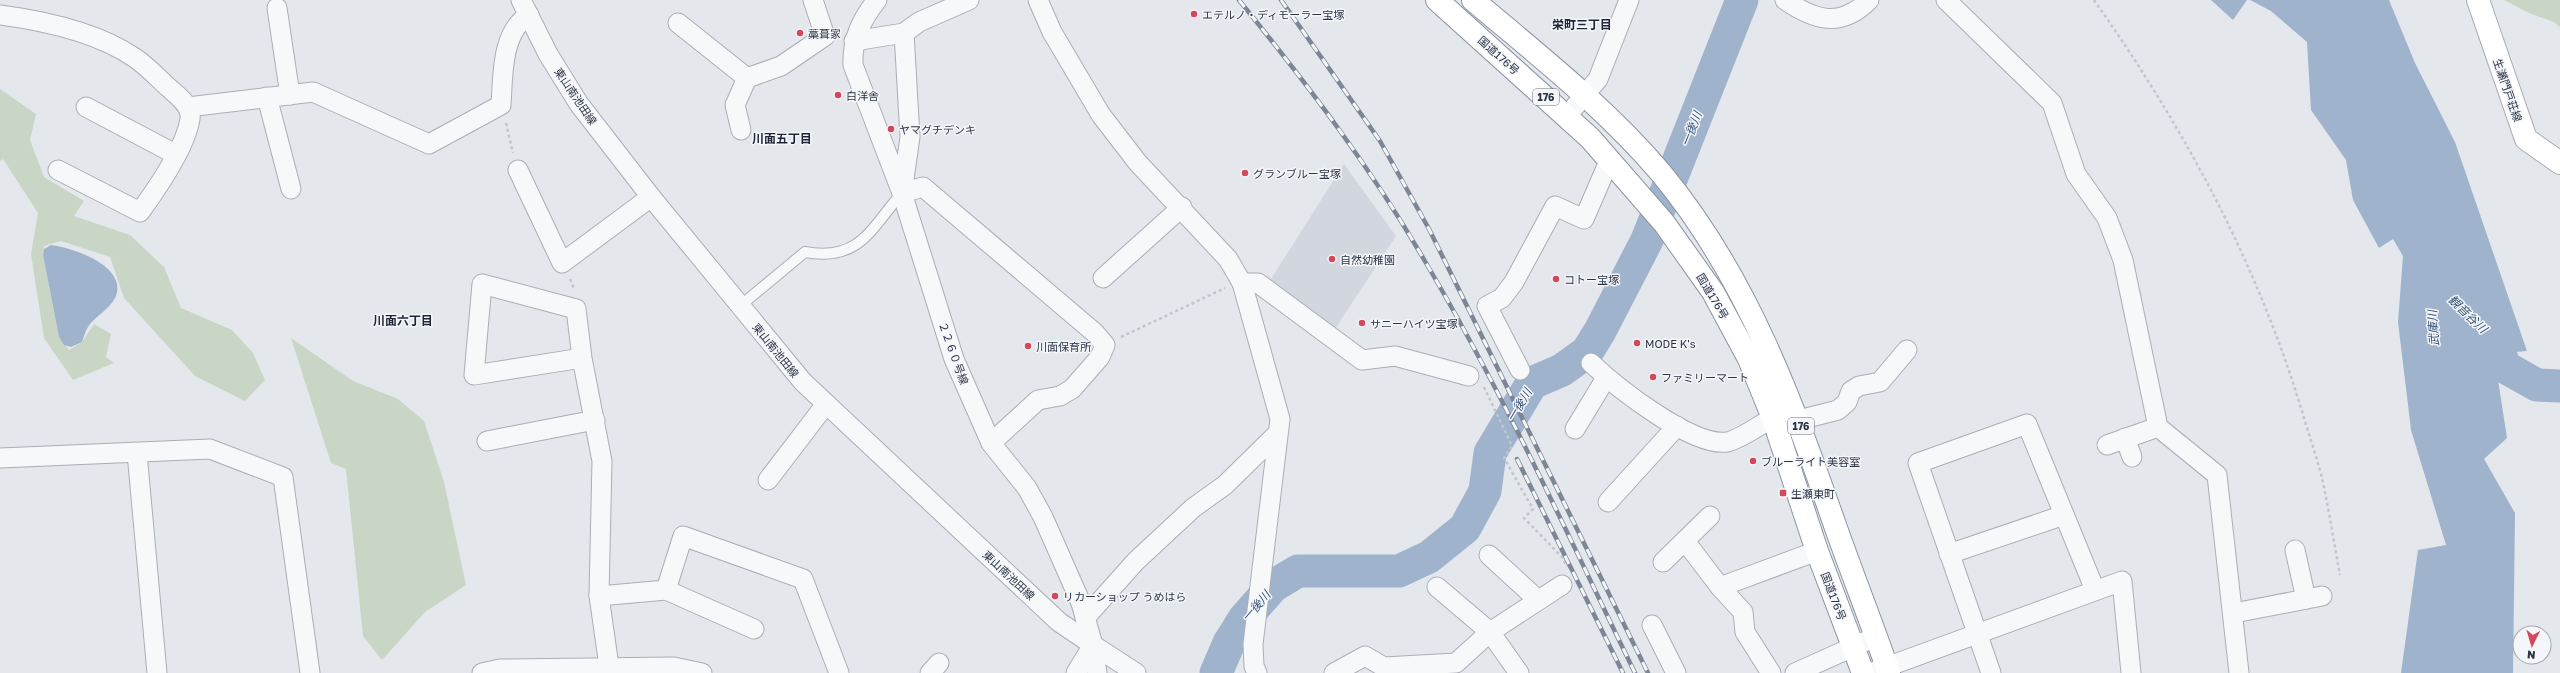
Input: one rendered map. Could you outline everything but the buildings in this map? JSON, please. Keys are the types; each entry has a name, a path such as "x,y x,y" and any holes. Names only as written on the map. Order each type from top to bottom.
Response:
{"main road":[{"name":"国道176号","path":"1437,0 1567,116 1610,159 1648,202 1712,292 1748,359 1773,418 1817,551 1864,673"},
{"name":"176","path":"1473,0 1585,95 1661,174 1677,195 1742,294 1769,348 1799,420 1875,637 1882,671"},
{"name":"生瀬門戸荘線","path":"2478,0 2526,139 2560,163"}],"street":[{"path":"813,0 825,36"},
{"path":"856,35 877,0"},
{"path":"741,130 735,104 747,78 781,66 825,36 904,33 919,22 969,0"},
{"path":"1038,0 1052,32 1101,116 1138,163 1182,208 1228,259 1242,283 1280,419 1253,644 1254,666 1257,673"},
{"path":"1567,116 1598,79 1629,0"},
{"path":"1784,0 1802,12 1830,20 1857,12 1869,0"},
{"path":"1946,0 2052,103 2076,174 2107,218 2123,260 2158,427 2217,475 2234,613 2239,673"},
{"path":"277,8 290,95"},
{"path":"188,107 313,92 429,144 501,105 505,59 508,48 525,8"},
{"name":"東山南池田線","path":"525,8 548,54 579,104 651,197 803,382 1058,622 1093,645"},
{"path":"0,15 30,19 69,30 100,41 128,54 152,73 188,107 190,118 175,154 157,189 140,212 58,170"},
{"path":"678,22 747,78"},
{"path":"904,33 910,136 902,193 923,187 1095,333 1105,345 1100,357 1072,389 1060,396 1038,400 991,443"},
{"name":"２２６０号線","path":"856,35 853,65 902,193 954,359 991,443 1027,488 1043,517 1081,603 1093,645 1097,673"},
{"path":"267,97 291,189"},
{"path":"86,107 175,154"},
{"path":"1520,370 1487,306 1502,298 1514,282 1555,206 1584,219 1610,159"},
{"path":"518,170 562,263 651,197"},
{"path":"1103,278 1182,208"},
{"path":"1242,283 1258,283 1362,360 1396,356 1469,376"},
{"path":"582,358 474,375 482,284 576,309 582,358 602,461 599,596 610,671"},
{"path":"1799,420 1838,410 1847,402 1851,392 1859,386 1880,382 1906,350"},
{"path":"1591,363 1606,378 1642,405 1677,426 1715,442 1728,442 1773,418"},
{"path":"1575,429 1606,378"},
{"path":"768,480 826,404"},
{"path":"487,441 595,420"},
{"path":"1990,673 1918,463 2027,424 2095,590"},
{"path":"1608,502 1677,426"},
{"path":"2107,445 2158,427"},
{"path":"1085,618 1136,561 1193,508 1225,485 1277,434"},
{"path":"2125,438 2132,457"},
{"path":"0,458 210,449 283,477 310,673"},
{"path":"137,453 157,673"},
{"path":"1949,554 2064,515"},
{"path":"1663,562 1710,516"},
{"path":"666,590 683,536 802,579 839,673"},
{"path":"1685,541 1720,587 1743,612 1745,632 1771,673"},
{"path":"2234,613 2314,597 2296,550"},
{"path":"1720,587 1817,551"},
{"path":"1489,555 1538,600"},
{"path":"1882,671 2122,581 2131,673"},
{"path":"1334,673 1365,656 1384,667 1456,663 1490,632 1562,585"},
{"path":"1437,587 1490,632 1519,673"},
{"path":"599,596 666,590 754,629"},
{"path":"1652,625 1676,673"},
{"path":"1795,673 1875,637"},
{"path":"1076,673 1093,645 1136,673"},
{"path":"482,673 500,669 610,671 674,667 702,673"}],"lane":[{"path":"740,306 805,252 817,254 841,251 862,242 902,193"}],"path":[{"path":"2094,0 2123,41 2198,162 2250,266 2291,373 2322,478 2340,575"},
{"path":"501,105 518,170"},
{"path":"562,263 580,301 576,309"},
{"path":"1105,345 1228,287 1242,283"},
{"path":"1469,376 1480,378 1511,443 1512,446 1504,458 1533,509 1524,518 1562,557 1571,579 1562,585"}],"shaded area":[{"name":"自然幼稚園","path":"1344,164 1396,236 1335,329 1269,282"}],"green space":[{"path":"2504,0 2560,0 2560,27 2554,22 2529,13"},
{"path":"0,89 36,114 30,140 44,177 84,201 74,216 130,235 164,267 181,308 232,330 253,353 265,380 245,401 195,376 124,298 110,257 61,241 44,246 43,255 59,337 69,350 82,342 94,324 111,334 106,357 114,363 73,380 44,338 31,254 38,213 3,159 0,161"},
{"path":"291,338 353,381 398,399 424,421 444,482 466,585 425,612 382,660 363,636 346,469 331,463"}],"water":[{"path":"2211,0 2247,0 2233,20"},
{"name":"武庫川","path":"2250,0 2389,0 2415,63 2455,142 2527,351 2494,354 2507,438 2484,459 2515,513 2514,625 2512,625 2513,673 2401,673 2418,550 2446,545 2411,430 2398,322 2403,256 2393,239 2379,248 2353,200 2346,160 2311,110 2307,42 2271,11"},
{"path":"51,245 84,254 107,268 114,277 117,287 115,298 106,310 91,323 86,330 82,342 71,347 64,345 59,337 43,255 44,249"}],"waterway":[{"name":"一後川","path":"1216,673 1229,643 1244,619 1273,586 1298,571 1399,571 1429,557 1465,528 1485,491 1490,453 1532,383 1562,370 1587,352 1600,331 1647,240 1742,0"},
{"name":"観音谷川","path":"2472,318 2494,338 2505,367 2537,385 2560,386"}],"railway":[{"path":"1239,0 1314,95 1338,128 1384,194 1426,263 1455,313 1509,414 1635,673"},
{"path":"1281,0 1380,141 1429,229 1648,673"},
{"path":"1517,459 1623,673"}],"place":[{"name":"エテルノ・ディモーラー宝塚","path":"1194,14"},
{"name":"藁葺家","path":"800,33"},
{"name":"白洋舎","path":"838,95"},
{"name":"ヤマグチデンキ","path":"891,129"},
{"name":"グランブルー宝塚","path":"1245,173"},
{"name":"自然幼稚園","path":"1332,259"},
{"name":"コトー宝塚","path":"1556,279"},
{"name":"サニーハイツ宝塚","path":"1362,323"},
{"name":"MODE K's","path":"1637,343"},
{"name":"川面保育所","path":"1028,346"},
{"name":"ファミリーマート","path":"1653,377"},
{"name":"ブルーライト美容室","path":"1753,461"},
{"name":"生瀬東町","path":"1783,493"},
{"name":"リカーショップ うめはら","path":"1055,596"}],"district":[{"name":"栄町三丁目","path":"1582,24"},
{"name":"川面五丁目","path":"782,138"},
{"name":"川面六丁目","path":"403,320"}]}
